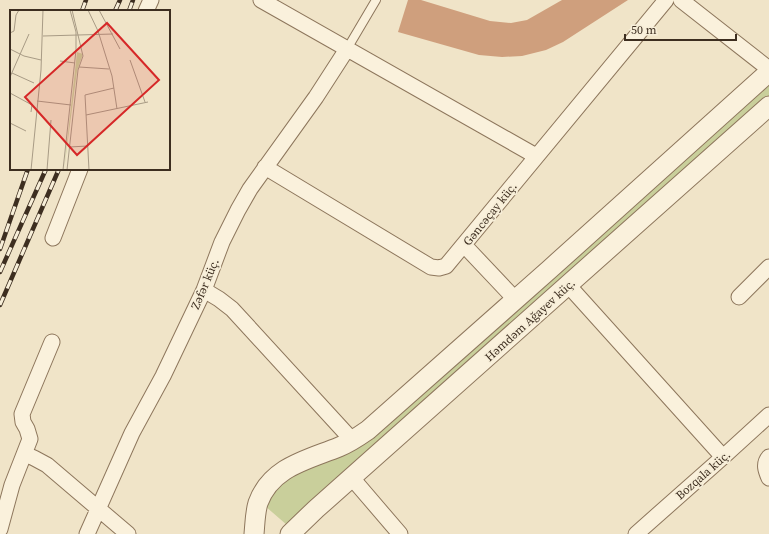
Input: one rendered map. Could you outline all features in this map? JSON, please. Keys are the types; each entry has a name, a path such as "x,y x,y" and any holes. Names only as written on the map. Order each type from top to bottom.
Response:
{"street":[{"path":"146,10 151,0"},
{"path":"261,0 536,156"},
{"name":"Gəncəçay küç.","path":"265,167 431,267 439,268 446,266 666,0"},
{"path":"681,0 769,69"},
{"name":"Zəfər küç.","path":"87,534 132,433 163,376 204,290 222,242 238,210 265,167 316,97 347,49"},
{"path":"254,534 257,505 260,497 277,476 287,468 301,461 353,441 368,430 769,72"},
{"name":"Həmdəm Ağayev küç.","path":"290,534 316,509 769,106"},
{"path":"53,238 80,170"},
{"path":"464,245 515,299"},
{"path":"739,297 769,267"},
{"path":"568,285 724,457"},
{"path":"204,290 232,309 353,441"},
{"path":"0,529 12,486 30,439 23,422 22,414 52,342"},
{"name":"Bozqala küç.","path":"636,534 724,457 769,415"},
{"path":"25,454 46,465 128,534"},
{"path":"769,457 765,464 769,478"},
{"path":"352,478 400,534"}],"lane":[{"path":"347,49 376,0"}],"green space":[{"path":"769,81 769,96 287,525 265,506 271,491 287,476 325,462"}],"building":[{"path":"408,0 421,0 490,21 511,23 527,20 562,0 628,0 563,42 546,50 522,56 502,57 479,55 398,32"}],"railway":[{"path":"82,10 86,0"},
{"path":"115,10 120,0"},
{"path":"129,10 133,0"},
{"path":"0,249 28,170"},
{"path":"0,272 46,170"},
{"path":"0,305 59,170"}]}
